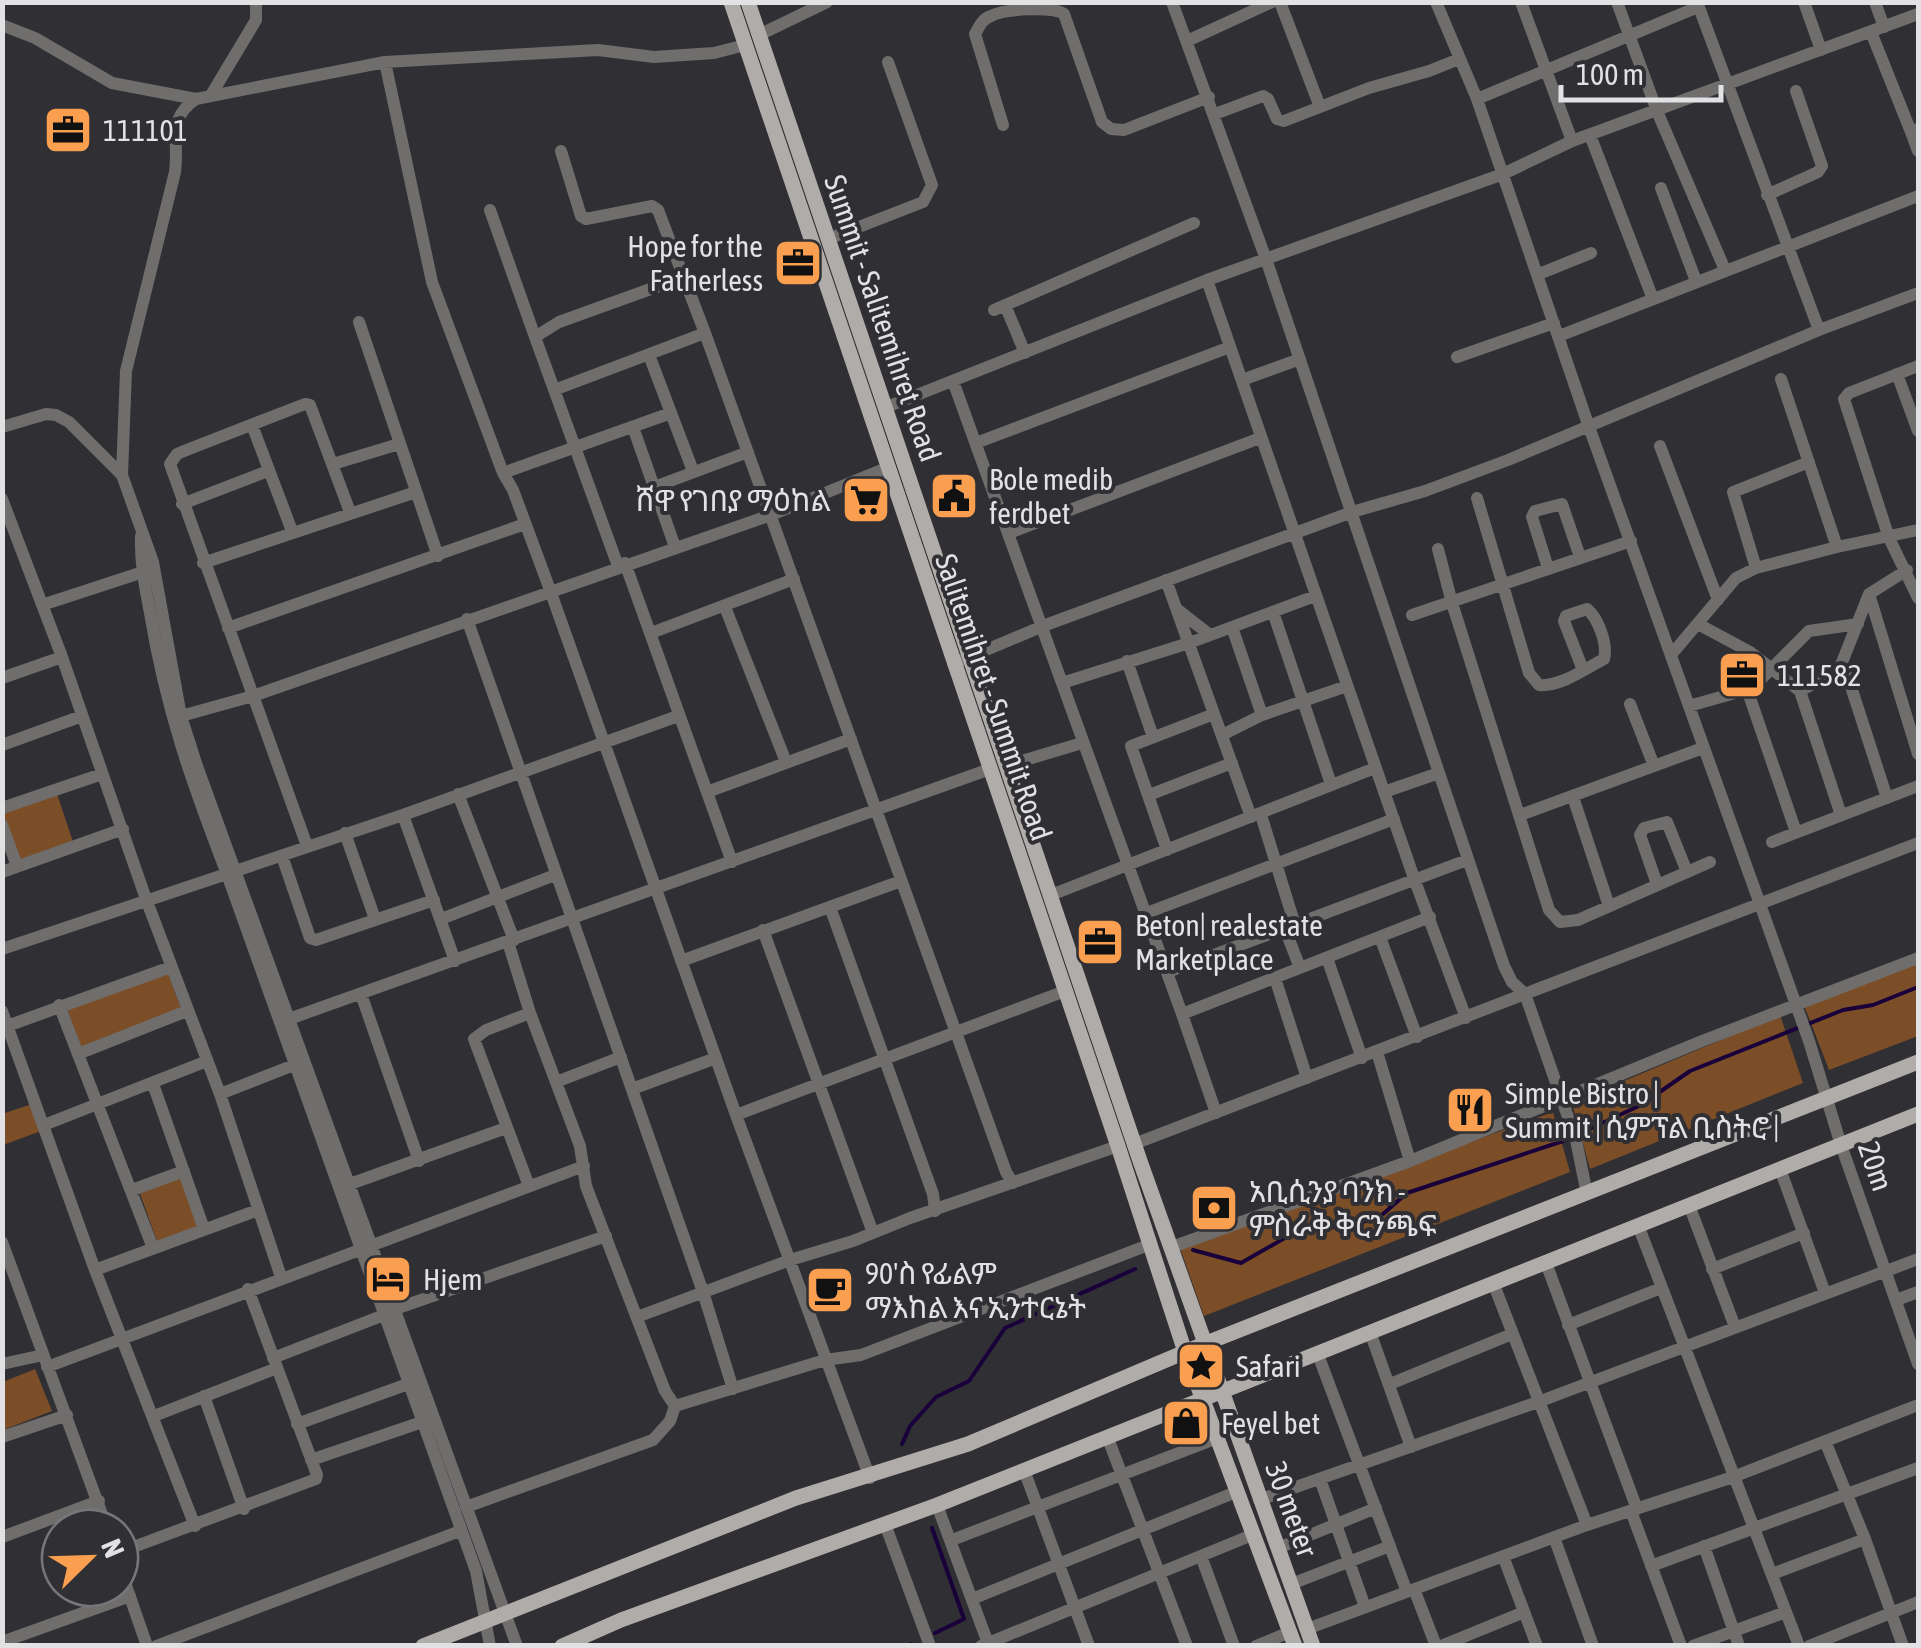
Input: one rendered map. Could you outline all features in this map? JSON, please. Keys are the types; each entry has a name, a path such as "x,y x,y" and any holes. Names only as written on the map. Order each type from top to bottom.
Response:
{"main road":[{"name":"Salitemihret - Summit Road","path":"731,2 753,44 889,467 998,768 1065,991 1126,1145 1151,1244 1185,1352"},
{"name":"Summit - Salitemihret Road","path":"748,2 753,44 828,239 961,661"},
{"path":"998,768 1050,896 1126,1145"},
{"path":"423,1646 796,1498 870,1478 968,1444 1204,1344 1918,1062"},
{"path":"562,1646 622,1620 938,1505 1918,1114"},
{"name":"30 meter","path":"1126,1145 1140,1161 1313,1646"},
{"path":"1185,1352 1202,1398"},
{"name":"30 meter","path":"1202,1398 1292,1639"}],"street":[{"path":"212,95 256,20 256,2"},
{"path":"2,25 35,38 112,83 196,98 385,62 598,50 654,58 714,53 753,44 827,2"},
{"path":"979,2 991,15"},
{"path":"1172,2 1267,262 1504,966 1512,982 1525,994 1574,1133 1587,1194"},
{"path":"1187,41 1276,2 1320,107"},
{"name":"20m","path":"1436,2 1477,99 1539,274 1588,424 1809,1040 1841,1145 1918,1364"},
{"path":"1522,2 1572,142"},
{"path":"1616,2 1657,112 1725,270"},
{"path":"1804,2 1821,50"},
{"path":"1875,2 1878,29 1915,131 1918,151"},
{"path":"1477,99 1697,5 1819,330"},
{"path":"1003,124 975,34 991,15 1060,9 1102,122 1111,129 1124,130 1209,96"},
{"path":"884,408 1207,280 1267,262 1502,174 1590,135 1918,14"},
{"path":"1215,114 1263,96 1268,98 1280,122 1458,59"},
{"path":"385,62 432,282 550,590 870,1478"},
{"path":"828,239 923,202 930,194 932,185 888,62"},
{"path":"1768,195 1818,172 1822,166 1796,91"},
{"path":"196,98 181,108 176,119 175,172 126,371 122,475 153,562 181,716 294,1065 517,1646"},
{"path":"1590,135 1653,298"},
{"path":"561,151 580,216 586,219 652,206 658,210 706,332 1013,1183"},
{"path":"1662,188 1696,282"},
{"path":"1457,356 1556,330 1653,298 1918,196"},
{"path":"490,210 574,447 651,634 732,862"},
{"path":"1026,353 1000,308 1194,223"},
{"path":"1539,274 1591,253"},
{"path":"535,337 559,322 684,277"},
{"path":"1207,280 1414,881 1466,1018"},
{"path":"961,661 1166,580 1508,460 1588,424 1918,293"},
{"path":"359,322 438,556"},
{"path":"554,390 706,332"},
{"path":"976,443 1230,346"},
{"path":"650,355 693,471"},
{"path":"1242,380 1300,359"},
{"path":"1918,366 1849,393 1844,399 1889,538 1918,598"},
{"path":"1898,374 1918,431"},
{"path":"1781,379 1837,546"},
{"path":"953,381 1216,1113"},
{"path":"308,846 170,470 173,458 310,405 350,512"},
{"path":"503,473 670,413"},
{"path":"2,427 46,414 56,415 70,422 122,475"},
{"path":"252,425 292,532"},
{"path":"633,428 675,547"},
{"path":"1009,532 1260,438"},
{"path":"333,464 399,444"},
{"path":"1660,446 1718,600"},
{"path":"654,486 748,452"},
{"path":"1756,568 1734,492 1809,462"},
{"path":"181,716 253,696 770,514 889,467"},
{"path":"182,504 268,471"},
{"path":"203,563 416,492"},
{"path":"1477,498 1528,673 1538,685 1550,686 1583,670 1604,659 1606,652 1593,614 1587,608 1566,616 1564,622 1583,670"},
{"path":"1548,568 1532,517 1535,511 1562,504 1580,557"},
{"path":"4,508 220,1094 281,1277"},
{"path":"228,628 525,524"},
{"path":"1672,655 1736,578 1756,568 1837,546 1918,530"},
{"path":"142,534 143,572 171,721 350,1184 365,1246"},
{"path":"1412,615 1630,541"},
{"path":"1438,549 1549,910 1560,922 1578,920 1710,862"},
{"path":"1887,798 1844,665 1869,594 1907,570"},
{"path":"42,604 143,572"},
{"path":"651,634 794,579"},
{"path":"1166,580 1232,764 1276,864 1300,968"},
{"path":"1869,594 1918,754"},
{"path":"1062,683 1316,596"},
{"path":"725,607 786,762"},
{"path":"1176,608 1210,635"},
{"path":"1273,612 1331,784"},
{"path":"466,619 703,1292 733,1389"},
{"path":"1698,624 1771,668 1800,692 1840,815"},
{"path":"1748,692 1809,631 1858,624"},
{"path":"1232,627 1262,715"},
{"path":"2,678 62,657"},
{"path":"1127,661 1153,737"},
{"path":"1800,692 1844,665"},
{"path":"1222,736 1262,715 1347,686"},
{"path":"1689,706 1742,690 1748,692"},
{"path":"1748,692 1796,832"},
{"path":"1630,704 1654,766"},
{"path":"1167,850 1130,750 1134,744 1214,714"},
{"path":"2,744 82,716"},
{"path":"2,948 403,815 678,716"},
{"path":"707,792 850,739"},
{"path":"289,1019 876,808 1082,743"},
{"path":"1520,815 1703,748"},
{"path":"1149,795 1232,764"},
{"path":"1050,896 1375,768"},
{"path":"1384,792 1439,773"},
{"path":"2,808 102,774"},
{"path":"1772,842 1918,786"},
{"path":"458,794 498,897 530,1013 580,1146 583,1177 665,1391 675,1406"},
{"path":"1574,797 1610,906"},
{"path":"403,815 455,961"},
{"path":"1144,914 1394,819"},
{"path":"1657,884 1640,835 1644,828 1667,822 1686,872"},
{"path":"2,825 17,866"},
{"path":"2,872 122,830"},
{"path":"345,833 376,920"},
{"path":"637,1318 790,1260 1216,1113 1918,842"},
{"path":"282,856 303,925 310,938 316,940 434,900"},
{"path":"1168,972 1467,860"},
{"path":"440,919 555,876"},
{"path":"681,961 902,881"},
{"path":"830,907 934,1194 936,1211"},
{"path":"1182,1014 1430,917"},
{"path":"763,930 873,1232"},
{"path":"1380,937 1417,1036"},
{"path":"1327,958 1362,1058"},
{"path":"1172,1248 1798,1012 1918,958"},
{"path":"7,1026 171,967"},
{"path":"1274,978 1307,1078"},
{"path":"736,1114 1065,991"},
{"path":"361,994 419,1161"},
{"path":"59,1005 153,1248"},
{"path":"78,1054 187,1011"},
{"path":"2,1012 95,1270 195,1526"},
{"path":"529,1186 474,1039 486,1030 530,1013"},
{"path":"1377,1052 1410,1161"},
{"path":"556,1082 620,1057"},
{"path":"632,1089 716,1058"},
{"path":"44,1125 207,1061"},
{"path":"220,1094 294,1065"},
{"path":"153,1084 204,1230"},
{"path":"350,1184 506,1128"},
{"path":"2,1364 45,1361 122,1337 584,1166"},
{"path":"1780,1169 1824,1294"},
{"path":"132,1190 184,1171"},
{"path":"1688,1205 1735,1326"},
{"path":"95,1270 258,1210"},
{"path":"1638,1225 1798,1646"},
{"path":"1712,1269 1804,1232"},
{"path":"154,1416 390,1312 606,1236"},
{"path":"2,1242 101,1508"},
{"path":"675,1406 825,1360 861,1355 1151,1244"},
{"path":"1259,1500 1590,1383 1918,1259"},
{"path":"1546,1263 1681,1646"},
{"path":"1494,1285 1587,1525"},
{"path":"1568,1324 1661,1288"},
{"path":"140,1545 316,1479 248,1290"},
{"path":"1896,1300 1918,1292"},
{"path":"390,1312 408,1384 481,1592 490,1646"},
{"path":"1370,1332 1411,1446"},
{"path":"1390,1384 1512,1334"},
{"path":"1318,1352 1390,1546 1438,1646 1524,1612"},
{"path":"297,1424 408,1384"},
{"path":"204,1396 244,1509"},
{"path":"1307,1629 1587,1525 1734,1477 1918,1405"},
{"path":"466,1507 653,1440 665,1429 675,1406"},
{"path":"2,1437 67,1415"},
{"path":"311,1460 422,1422"},
{"path":"1107,1436 1187,1646"},
{"path":"952,1540 1215,1439"},
{"path":"1825,1441 1903,1646"},
{"path":"1651,1566 1918,1468"},
{"path":"1024,1470 1089,1646"},
{"path":"1320,1479 1365,1607"},
{"path":"972,1598 1236,1492"},
{"path":"2,1537 99,1501"},
{"path":"938,1505 986,1645 1252,1535"},
{"path":"1278,1548 1376,1508"},
{"path":"885,1524 930,1646"},
{"path":"156,1646 460,1531"},
{"path":"1554,1537 1594,1646"},
{"path":"1772,1574 1865,1539"},
{"path":"1291,1584 1390,1546"},
{"path":"1704,1546 1737,1639"},
{"path":"1201,1556 1234,1646"},
{"path":"1503,1556 1536,1646"},
{"path":"1809,1646 1918,1602"},
{"path":"2,1642 97,1608"},
{"path":"134,1608 147,1646"},
{"path":"1693,1646 1737,1639 1786,1612"},
{"path":"1256,1646 1292,1639"}],"shaded area":[{"path":"56,791 73,842 18,860 2,809"},
{"path":"1918,961 1918,1036 1829,1070 1804,1005"},
{"path":"167,971 182,1011 81,1047 66,1006"},
{"path":"1780,1015 1803,1083 1590,1169 1572,1103"},
{"path":"32,1104 41,1131 3,1145 2,1114"},
{"path":"1553,1112 1570,1172 1204,1316 1180,1248"},
{"path":"184,1175 203,1228 158,1244 139,1191"},
{"path":"35,1369 52,1411 3,1430 3,1382"}],"waterway":[{"path":"1193,1250 1241,1263 1297,1231 1333,1226 1341,1231 1383,1214 1407,1193 1566,1140 1641,1105 1690,1071 1843,1010 1873,1005 1918,987"},
{"path":"902,1444 910,1426 936,1397 969,1381 1005,1328 1135,1269"},
{"path":"932,1528 964,1619 935,1633"}],"place":[{"name":"111101","path":"68,130"},
{"name":"Hope for the Fatherless","path":"798,263"},
{"name":"Bole medib ferdbet","path":"954,496"},
{"name":"ሸዋ የገበያ ማዕከል","path":"866,500"},
{"name":"111582","path":"1742,675"},
{"name":"Beton| realestate Marketplace","path":"1100,942"},
{"name":"Simple Bistro | Summit | ሲምፕል ቢስትሮ |","path":"1470,1110"},
{"name":"አቢሲንያ ባንክ - ምስራቅ ቅርንጫፍ","path":"1214,1208"},
{"name":"Hjem","path":"388,1279"},
{"name":"90'ስ የፊልም ማእከል እና ኢንተርኔት","path":"830,1290"},
{"name":"Safari","path":"1201,1366"},
{"name":"Feyel bet","path":"1186,1423"}]}
